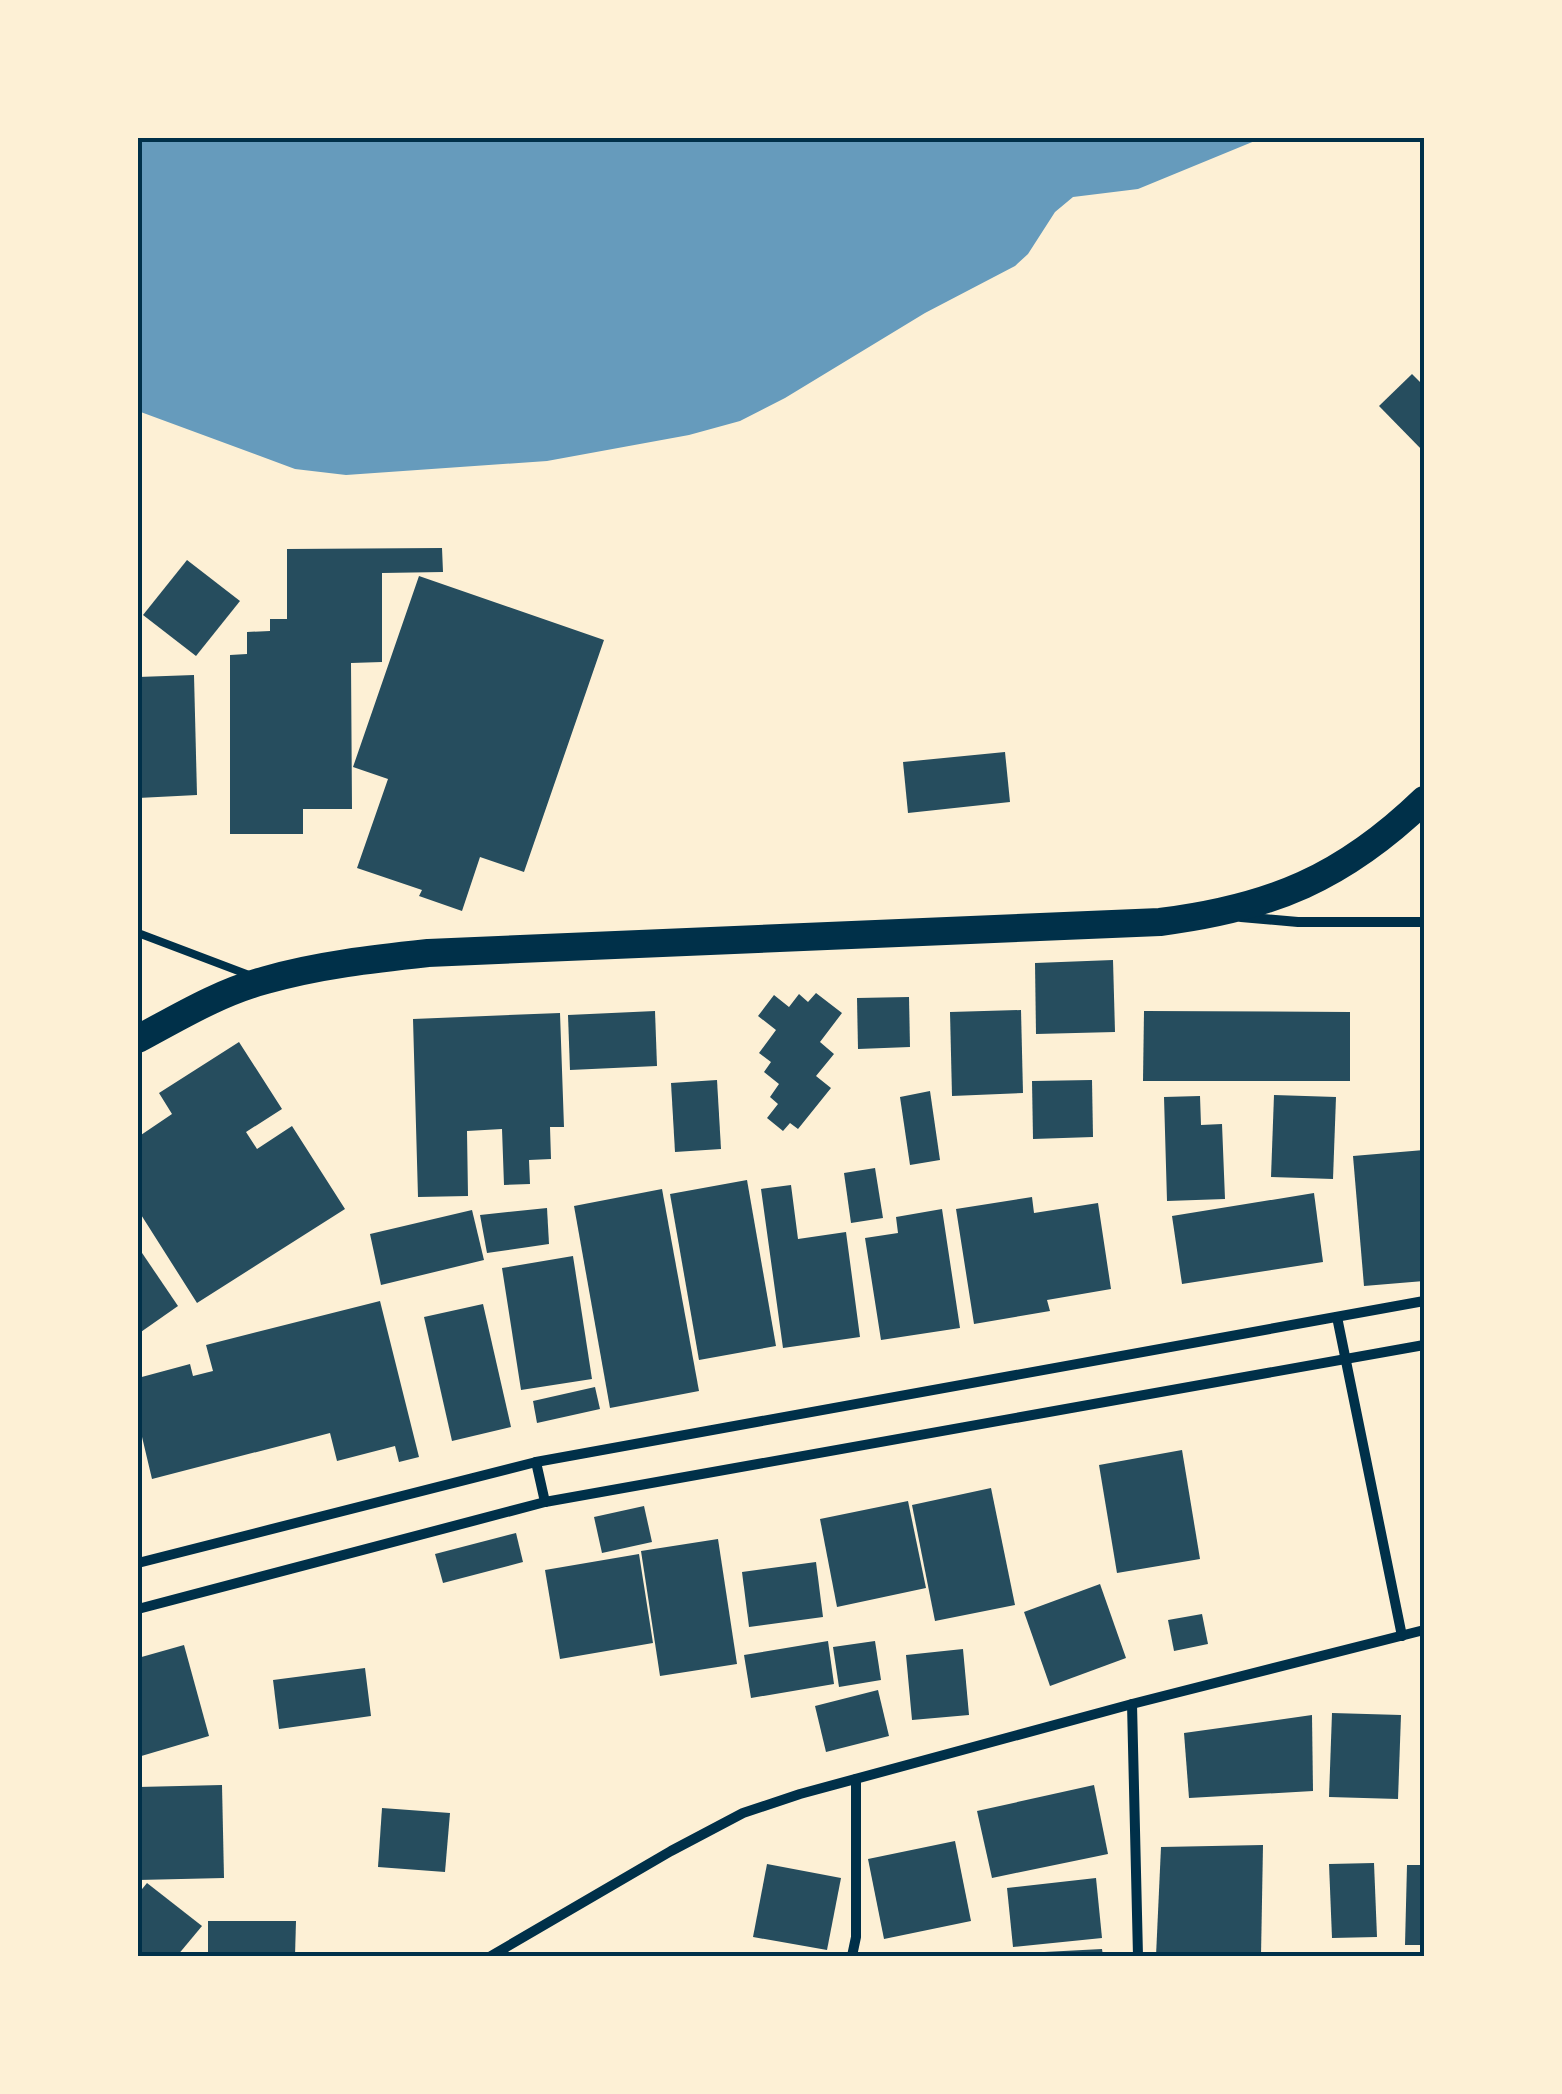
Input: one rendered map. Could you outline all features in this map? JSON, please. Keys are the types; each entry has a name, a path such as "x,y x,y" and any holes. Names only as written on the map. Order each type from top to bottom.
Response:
{"highway":[{"path":"138,1040 202,1004 263,980 354,960 1140,923 1215,915 1268,900 1334,870 1377,842 1424,800"}],"street":[{"path":"1215,915 1298,922 1424,922"},
{"path":"138,1563 536,1462 1424,1301"},
{"path":"1337,1317 1402,1636"},
{"path":"138,1609 545,1502 1424,1345"},
{"path":"536,1462 545,1502"},
{"path":"491,1956 671,1851 743,1814 1132,1704 1424,1630"},
{"path":"1132,1704 1138,1956"},
{"path":"852,1956 856,1937 856,1779"}],"lane":[{"path":"138,933 263,980"}],"water":[{"path":"138,138 1262,138 1138,189 1073,197 1055,212 1028,254 1015,266 925,313 740,421 689,435 547,461 346,475 295,469 138,411"}],"building":[{"path":"1412,374 1424,386 1424,452 1379,406"},
{"path":"442,548 443,572 382,573 382,662 351,663 352,809 303,809 303,834 230,834 230,655 247,654 247,632 270,631 270,619 287,619 287,549"},
{"path":"187,560 240,601 196,656 143,615"},
{"path":"419,576 604,640 524,872 480,857 462,911 419,896 422,890 357,868 388,779 353,767"},
{"path":"194,675 197,795 138,798 138,677"},
{"path":"1005,752 1010,802 908,813 903,762"},
{"path":"1113,960 1115,1032 1036,1034 1035,963"},
{"path":"816,993 842,1013 820,1042 834,1054 816,1076 831,1088 798,1129 790,1123 783,1131 767,1118 778,1104 770,1097 779,1084 764,1072 771,1062 759,1053 776,1030 758,1016 774,995 789,1007 799,994 808,1002"},
{"path":"909,997 910,1047 858,1049 857,998"},
{"path":"1021,1010 1023,1093 952,1096 950,1012"},
{"path":"655,1011 657,1066 570,1070 568,1015"},
{"path":"1144,1011 1350,1012 1350,1081 1143,1081"},
{"path":"560,1013 564,1127 550,1127 551,1159 529,1160 530,1184 504,1185 502,1129 467,1131 468,1196 418,1197 413,1019"},
{"path":"239,1042 282,1109 246,1132 257,1149 292,1126 345,1209 197,1303 138,1210 138,1137 172,1114 159,1093"},
{"path":"717,1080 721,1149 675,1152 671,1083"},
{"path":"1092,1080 1093,1137 1033,1139 1032,1081"},
{"path":"930,1091 940,1160 910,1165 900,1097"},
{"path":"1274,1095 1336,1097 1333,1179 1271,1177"},
{"path":"1200,1096 1201,1125 1222,1124 1225,1199 1167,1201 1164,1097"},
{"path":"1424,1150 1424,1281 1364,1286 1353,1156"},
{"path":"875,1168 883,1218 851,1223 844,1173"},
{"path":"747,1180 776,1346 699,1360 670,1194"},
{"path":"791,1185 798,1239 846,1232 860,1337 783,1348 761,1189"},
{"path":"662,1189 699,1391 610,1408 574,1206"},
{"path":"1314,1193 1323,1262 1182,1284 1172,1216"},
{"path":"1032,1197 1034,1213 1098,1203 1111,1289 1047,1300 1050,1311 974,1324 956,1209"},
{"path":"547,1208 549,1244 487,1253 480,1215"},
{"path":"942,1209 960,1328 881,1340 865,1238 898,1233 896,1217"},
{"path":"472,1210 484,1260 381,1285 370,1234"},
{"path":"138,1247 178,1306 138,1334"},
{"path":"573,1256 592,1379 521,1390 502,1268"},
{"path":"380,1301 419,1457 399,1462 395,1446 337,1461 330,1433 152,1479 138,1420 138,1378 190,1364 193,1376 213,1371 206,1345"},
{"path":"483,1304 511,1427 452,1441 424,1317"},
{"path":"595,1387 600,1409 537,1423 533,1401"},
{"path":"1182,1450 1200,1559 1117,1573 1099,1465"},
{"path":"991,1488 1015,1605 935,1621 912,1505"},
{"path":"908,1501 926,1588 837,1607 820,1519"},
{"path":"644,1506 652,1542 602,1553 594,1517"},
{"path":"516,1533 523,1562 443,1583 435,1554"},
{"path":"718,1539 737,1664 660,1676 641,1551"},
{"path":"639,1554 653,1643 560,1659 545,1570"},
{"path":"816,1562 823,1617 749,1627 742,1572"},
{"path":"1100,1584 1126,1658 1050,1686 1024,1612"},
{"path":"1202,1614 1208,1644 1174,1651 1168,1620"},
{"path":"828,1641 834,1684 751,1698 744,1655"},
{"path":"875,1641 881,1680 839,1687 833,1647"},
{"path":"184,1645 209,1736 138,1757 138,1658"},
{"path":"963,1649 969,1715 912,1720 906,1655"},
{"path":"365,1668 371,1716 279,1729 273,1680"},
{"path":"878,1690 889,1736 826,1752 815,1706"},
{"path":"1332,1713 1401,1715 1398,1799 1329,1797"},
{"path":"1312,1715 1313,1791 1189,1798 1184,1733"},
{"path":"222,1785 224,1878 138,1880 138,1787"},
{"path":"1094,1785 1108,1854 992,1878 977,1811"},
{"path":"382,1808 450,1813 445,1872 378,1867"},
{"path":"955,1841 971,1921 884,1939 868,1859"},
{"path":"1263,1845 1261,1956 1156,1956 1161,1847"},
{"path":"1374,1863 1377,1937 1332,1938 1329,1864"},
{"path":"767,1864 841,1878 827,1950 753,1937"},
{"path":"1407,1865 1424,1865 1424,1945 1405,1945"},
{"path":"1096,1878 1102,1938 1013,1947 1007,1888"},
{"path":"147,1883 202,1926 177,1956 138,1956 138,1894"},
{"path":"208,1921 296,1921 295,1956 208,1956"},
{"path":"1102,1949 1103,1956 1025,1956 1025,1953"}]}
